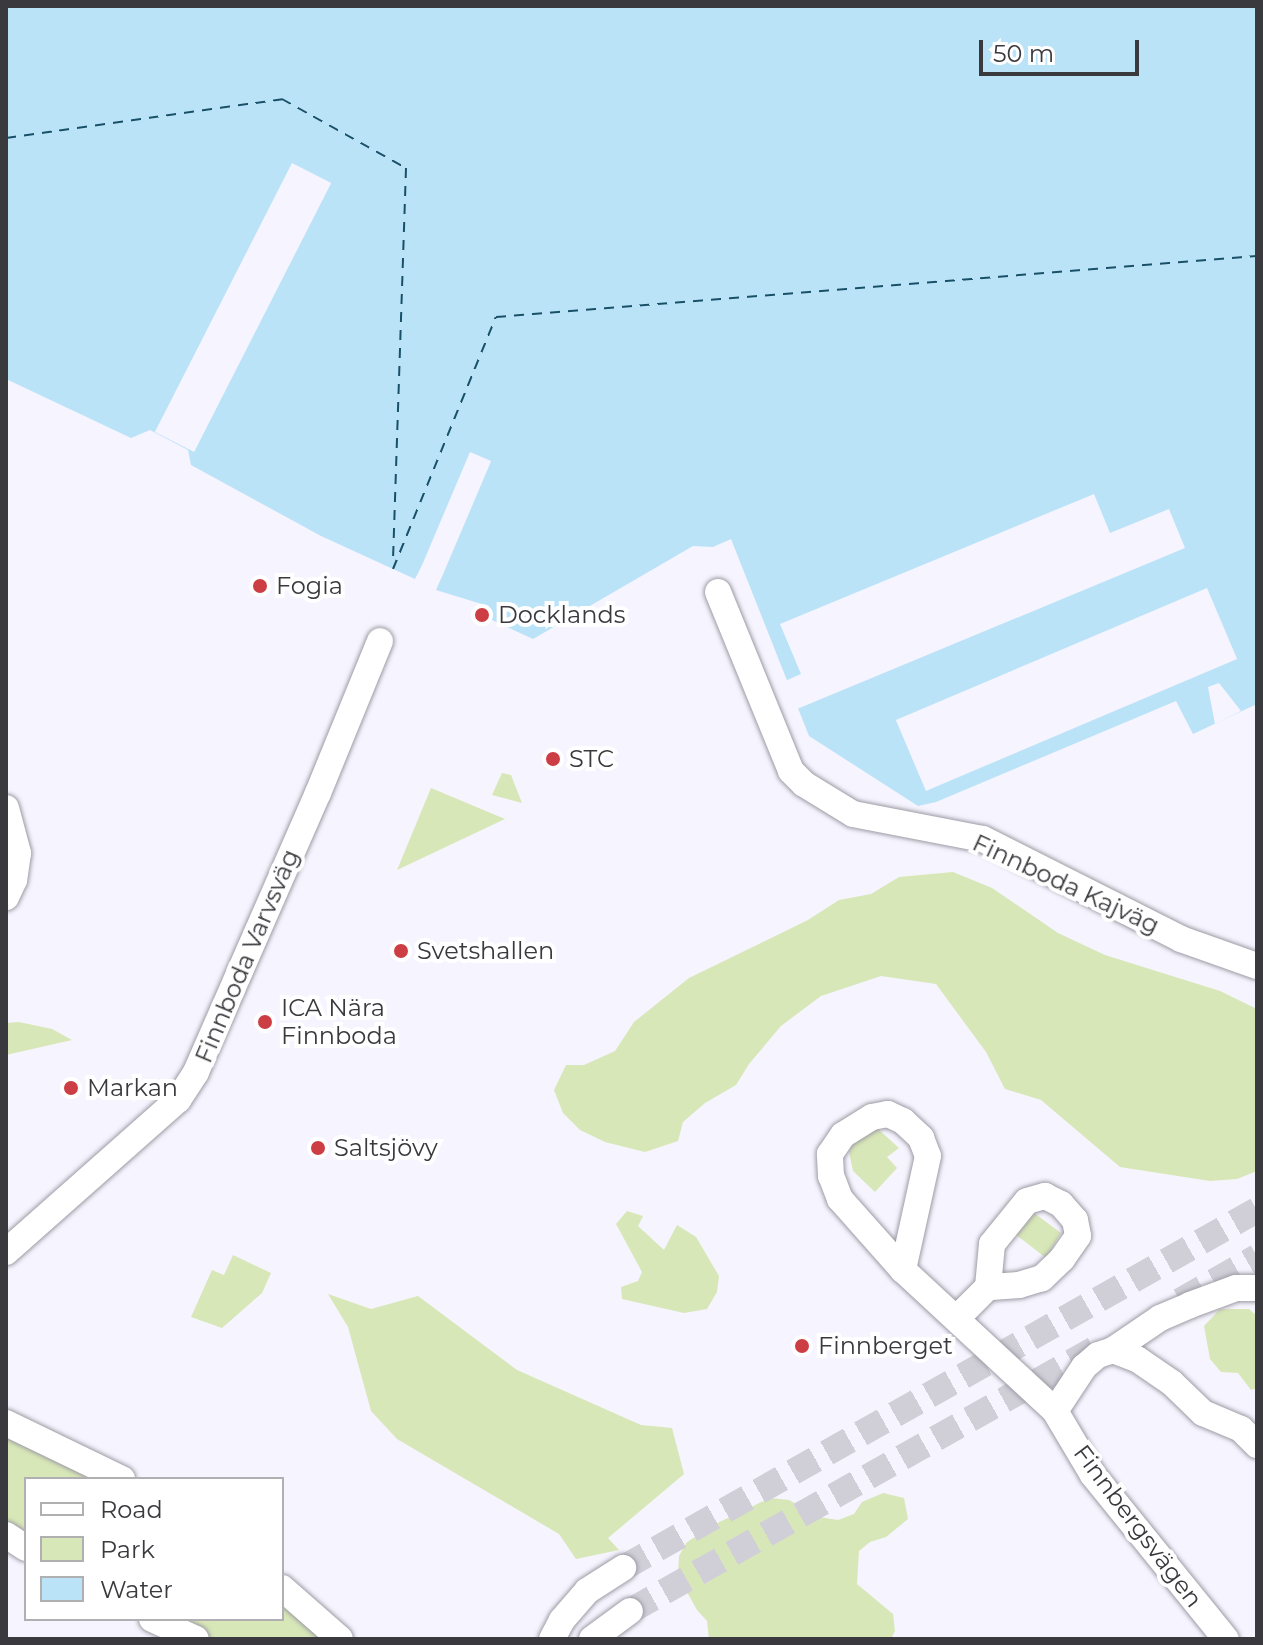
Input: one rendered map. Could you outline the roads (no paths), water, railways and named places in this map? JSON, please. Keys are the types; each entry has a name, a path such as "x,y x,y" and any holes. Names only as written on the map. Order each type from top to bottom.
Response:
{"street":[{"name":"Finnboda Kajväg","path":"718,592 791,771 804,784 853,814 983,839 1181,939 1257,966"},
{"name":"Finnboda Varvsväg","path":"6,1252 178,1100 196,1072 318,793 380,641"},
{"path":"6,808 18,853 14,880 6,897"},
{"name":"Finnbergsvägen","path":"903,1270 928,1156 921,1138 903,1121 888,1114 872,1117 843,1135 830,1154 831,1176 840,1199 903,1270 1055,1411 1093,1475 1226,1639"},
{"path":"957,1318 988,1287"},
{"path":"1055,1411 1084,1367 1098,1355 1113,1350 1160,1318 1190,1305 1236,1288 1257,1288"},
{"path":"1113,1350 1137,1359 1172,1383 1203,1413 1252,1430"},
{"path":"6,1423 118,1477"},
{"path":"6,1535 24,1547"},
{"path":"552,1639 562,1620 587,1591 623,1568"},
{"path":"284,1590 340,1639"},
{"path":"592,1639 630,1611"},
{"path":"156,1621 196,1639"}],"water":[{"path":"6,6 1257,6 1257,704 1193,734 1176,701 936,802 918,806 809,736 731,539 713,547 693,546 533,639 492,620 485,605 436,590 444,572 423,563 415,579 321,536 191,465 188,450 150,430 131,438 6,379"}],"tunnel":[{"path":"623,1568 1257,1210"},
{"path":"1180,1301 1257,1257"},
{"path":"630,1611 1100,1346"}],"place":[{"name":"Fogia","path":"260,586"},
{"name":"Docklands","path":"482,615"},
{"name":"STC","path":"553,759"},
{"name":"Svetshallen","path":"401,951"},
{"name":"ICA Nära Finnboda","path":"265,1022"},
{"name":"Markan","path":"71,1088"},
{"name":"Saltsjövy","path":"318,1148"},
{"name":"Finnberget","path":"802,1346"}]}
